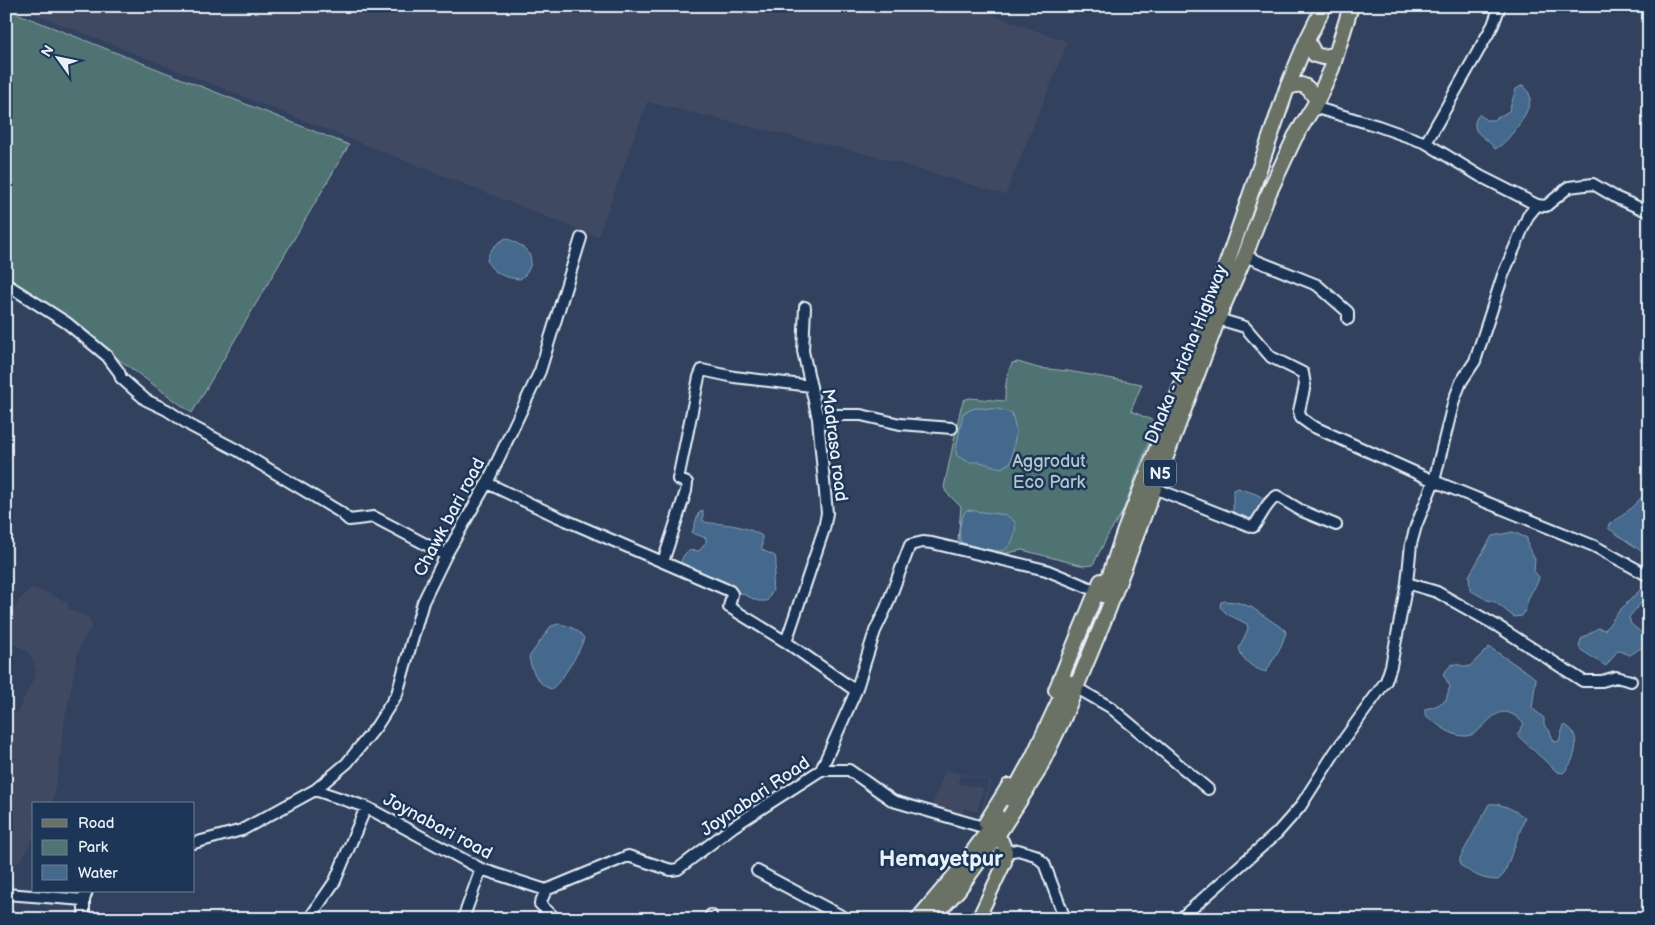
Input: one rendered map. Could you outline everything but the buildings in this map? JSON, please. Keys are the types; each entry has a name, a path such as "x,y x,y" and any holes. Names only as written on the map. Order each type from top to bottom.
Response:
{"highway":[{"name":"Dhaka - Aricha Highway","path":"931,919 958,890 995,839 1037,773 1063,719 1108,610 1131,532 1207,322 1287,88 1307,40 1324,6"},
{"name":"Dhaka - Aricha Highway","path":"918,919 991,829 1033,757 1081,652 1106,588 1131,532 1154,488 1218,319 1277,176 1295,137 1315,104 1332,68 1351,6"},
{"path":"1307,40 1315,55 1323,57 1336,54"},
{"path":"1287,88 1296,84 1302,85 1310,90 1315,104"},
{"path":"909,919 933,893 998,804 1030,748 1111,558 1131,532"},
{"path":"942,919 1002,849 1058,748 1107,631 1135,555 1131,532"}],"main road":[{"path":"972,919 1000,860 1002,849"},
{"path":"978,919 1005,862 1002,849"}],"street":[{"path":"1426,143 1493,25 1500,6"},
{"path":"1315,104 1426,143 1480,176 1537,205 1546,206 1569,187 1593,184 1617,198 1649,212"},
{"path":"1180,919 1277,833 1300,807 1335,752 1386,681 1391,666 1407,584 1411,544 1434,480 1454,400 1461,382 1475,361 1503,275 1528,216 1537,205"},
{"name":"Chawk bari road","path":"195,843 242,830 315,790 347,763 376,727 397,694 423,602 446,555 487,484 540,371 581,238"},
{"path":"1245,256 1317,285 1348,312 1348,319"},
{"path":"6,284 67,323 101,351 119,372 121,378 146,400 237,450 340,512 350,520 374,517 446,555"},
{"name":"Madrasa road","path":"786,642 824,530 827,513 818,419 803,350 804,307"},
{"path":"1218,319 1245,327 1271,357 1303,373 1305,385 1299,411 1301,418 1312,426 1434,480 1594,546 1649,576"},
{"path":"664,562 686,491 687,484 678,479 702,370 734,377 811,386"},
{"path":"818,419 837,415 861,415 900,424 952,428"},
{"path":"487,484 730,591 732,594 729,607 786,642 856,691"},
{"path":"1154,488 1253,527 1272,499 1277,496 1302,511 1336,525"},
{"path":"821,770 856,691 875,630 889,600 908,548 912,544 932,543 1024,564 1046,570 1097,592"},
{"path":"1407,584 1437,592 1499,627 1583,681 1602,681 1616,677 1631,681"},
{"path":"1082,692 1110,707 1208,789"},
{"name":"Joynabari Road","path":"546,890 628,856 671,870 678,869 734,826 821,770 849,770 893,801 983,827"},
{"name":"Joynabari road","path":"315,790 366,807 481,869 546,890"},
{"path":"309,919 336,881 366,807"},
{"path":"1002,849 1028,852 1044,863 1065,919"},
{"path":"463,919 481,869"},
{"path":"757,871 846,919"},
{"path":"546,890 540,904 556,919"},
{"path":"6,894 85,896 84,919"}],"shaded area":[{"path":"15,6 967,6 1068,42 1005,195 879,157 647,102 598,237"},
{"path":"31,588 41,590 67,602 69,609 88,617 92,626 81,644 77,658 64,724 52,802 32,802 32,840 22,858 15,865 6,857 6,710 11,713 18,712 36,673 33,660 27,651 6,638 8,620 20,599"},
{"path":"945,770 992,781 981,819 963,814 980,818 989,781 960,775 958,784 983,788 977,812 964,808 962,814 932,806"}],"green space":[{"path":"6,9 349,145 192,413 6,277"},
{"name":"Aggrodut Eco Park","path":"1018,362 1038,368 1068,371 1142,384 1131,411 1156,422 1122,513 1108,535 1093,565 1084,566 1022,550 1003,554 976,549 961,544 958,540 961,507 946,492 944,487 961,407 964,400 969,398 1005,401 1008,372 1012,363"}],"water":[{"path":"1523,85 1530,97 1526,112 1506,141 1495,149 1476,130 1476,120 1479,114 1486,120 1493,120 1509,111 1516,89"},
{"path":"506,238 524,248 530,256 529,268 520,279 510,278 496,272 487,261 489,253 499,242"},
{"path":"1649,345 1649,365 1640,360 1640,358 1643,349"},
{"path":"975,408 998,409 1012,413 1016,432 1011,462 1001,468 980,462 969,462 957,456 956,450 963,413"},
{"path":"1238,488 1265,499 1260,510 1248,520 1233,513 1233,490"},
{"path":"1649,489 1649,550 1641,551 1608,528 1609,524 1626,513"},
{"path":"703,510 703,521 738,526 762,536 762,550 775,556 776,560 773,590 767,601 758,601 689,569 681,562 687,552 692,550 699,551 706,543 706,538 692,533 698,514"},
{"path":"967,510 1006,515 1015,522 1011,544 1004,550 996,551 961,542 959,535 960,525"},
{"path":"1513,532 1527,538 1528,547 1535,559 1534,571 1539,577 1522,616 1514,617 1495,602 1487,600 1470,590 1469,576 1492,536"},
{"path":"1644,586 1649,587 1649,594 1629,617 1631,624 1649,639 1649,652 1641,648 1628,655 1618,650 1606,666 1581,650 1579,647 1581,639 1598,628 1605,630 1619,611"},
{"path":"1225,601 1251,607 1285,630 1286,633 1281,646 1266,672 1253,667 1243,657 1239,648 1248,629 1247,624 1227,614 1220,607 1221,602"},
{"path":"559,624 573,628 584,638 570,666 551,689 539,681 531,667 529,657 551,626"},
{"path":"1489,647 1536,679 1532,708 1544,718 1544,725 1555,742 1559,741 1564,725 1574,734 1576,741 1574,755 1563,773 1557,772 1517,735 1524,724 1514,715 1506,712 1498,713 1473,734 1460,736 1449,732 1425,715 1425,709 1436,706 1446,700 1450,686 1443,674 1451,665 1470,666"},
{"path":"1489,804 1498,804 1525,818 1504,874 1498,880 1478,876 1460,865 1460,858"}],"district":[{"name":"Hemayetpur","path":"941,858"}]}
